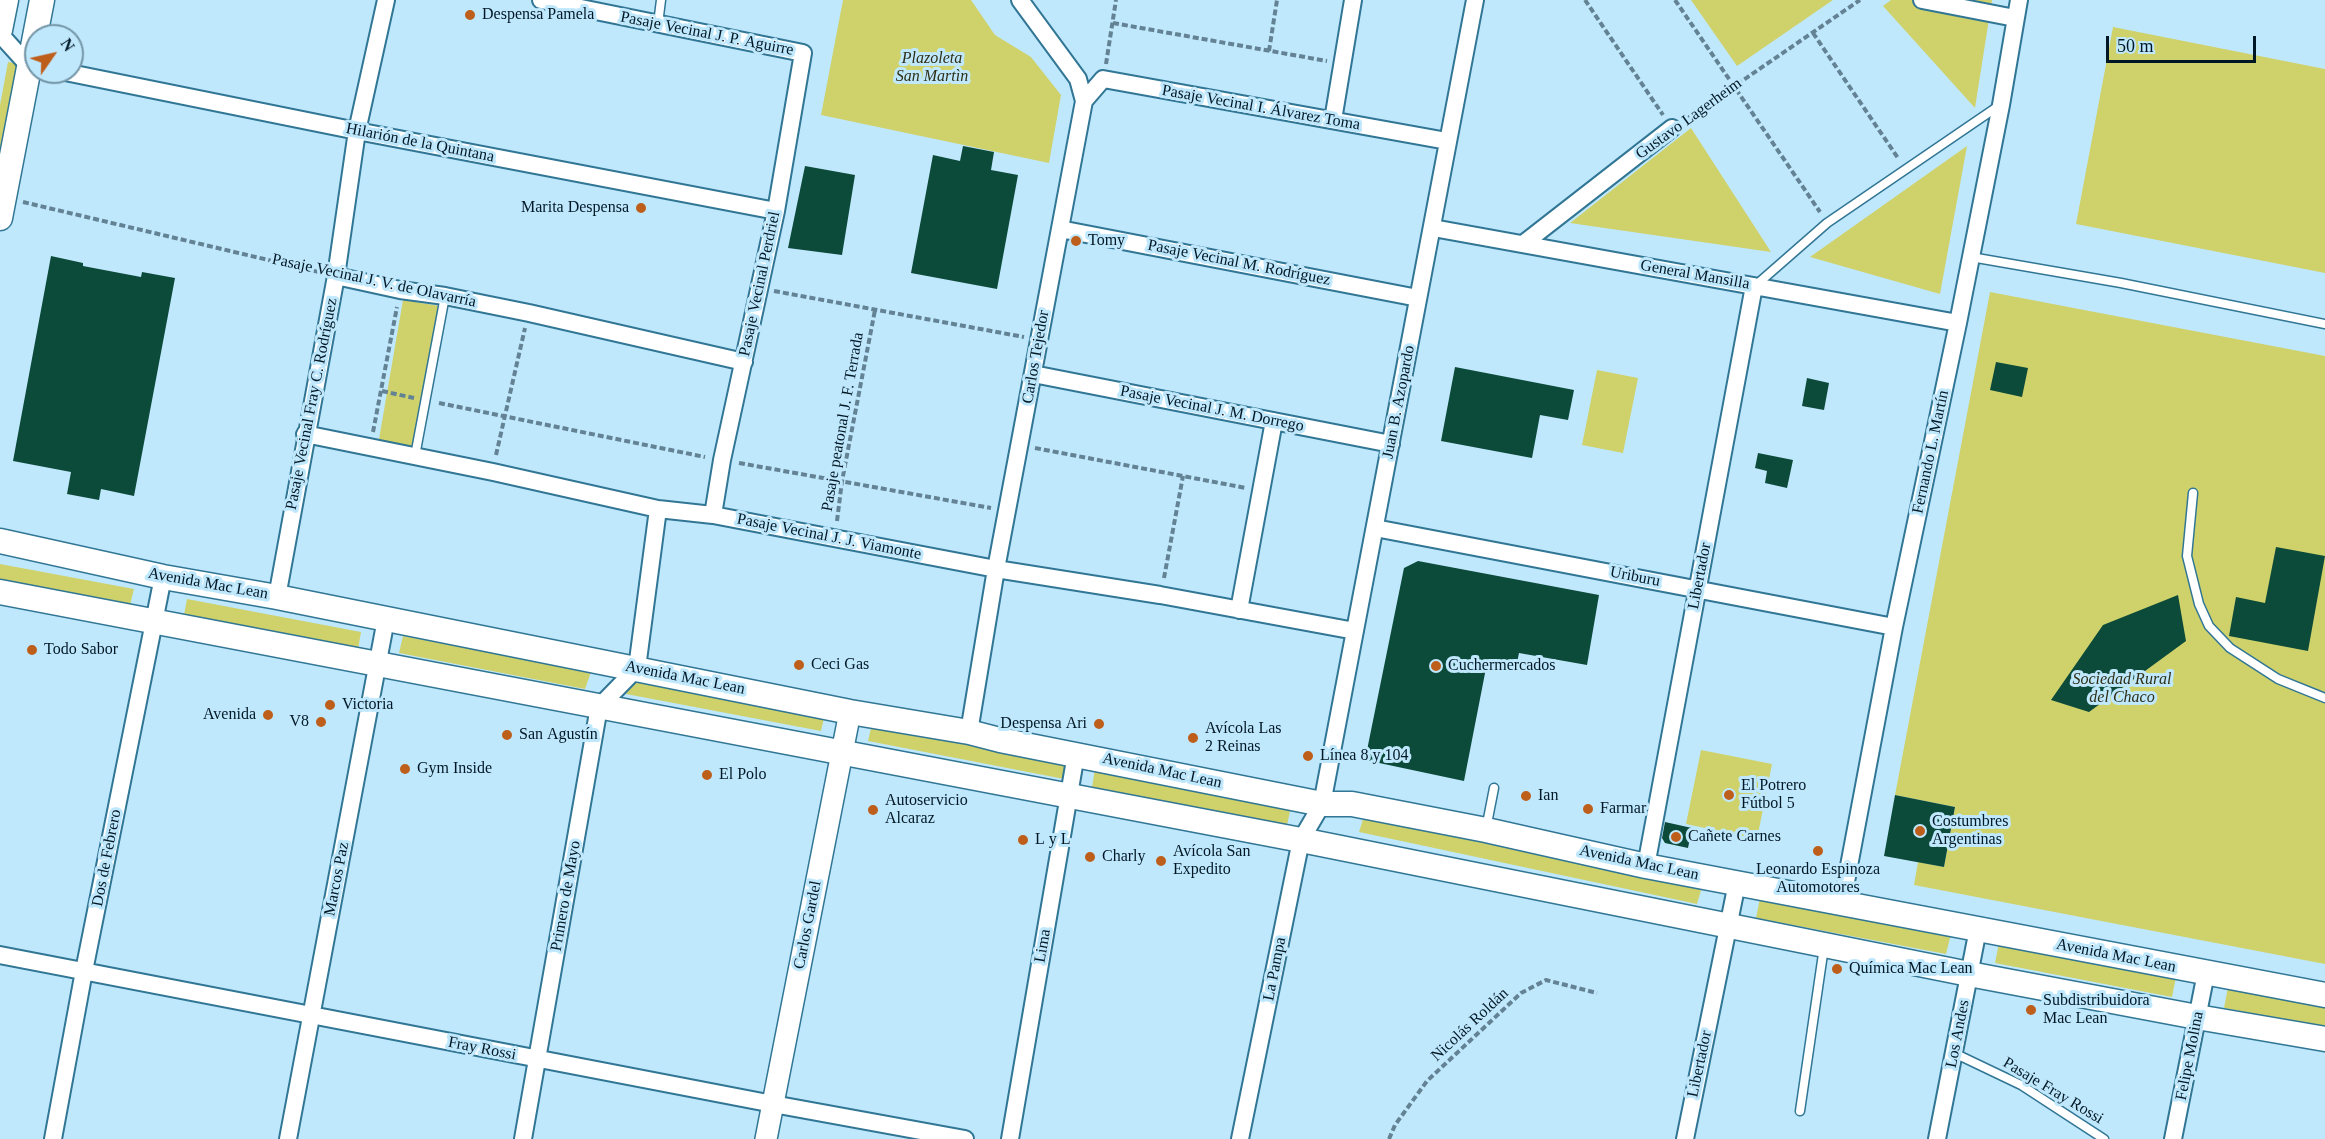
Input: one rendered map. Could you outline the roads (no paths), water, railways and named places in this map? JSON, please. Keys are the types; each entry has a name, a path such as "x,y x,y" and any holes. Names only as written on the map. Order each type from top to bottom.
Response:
{"main road":[{"path":"0,32 6,0"},
{"path":"38,24 42,0"},
{"path":"1,204 28,84"},
{"name":"Avenida Mac Lean","path":"0,541 163,577 277,597 850,711 969,732 1322,804 1352,804 1486,830 1646,866 2325,995"},
{"path":"0,592 1301,840 1970,974 2325,1039"}],"street":[{"name":"Pasaje Vecinal Fray C. Rodríguez","path":"277,597 305,434 336,276 357,131 386,0"},
{"name":"Pasaje Vecinal J. P. Aguirre","path":"541,0 803,53"},
{"path":"1020,0 1078,79 1084,101"},
{"path":"1332,120 1353,0"},
{"name":"Juan B. Azopardo","path":"1322,804 1475,0"},
{"path":"1922,0 2015,18"},
{"name":"Fernando L. Martín","path":"1842,903 1894,627 2001,105 2019,0"},
{"path":"0,32 24,57"},
{"name":"Pasaje Vecinal Perdriel","path":"713,514 722,460 776,211 803,53"},
{"name":"Hilarión de la Quintana","path":"84,76 357,131 776,211"},
{"name":"Pasaje Vecinal I. Álvarez Toma","path":"1084,101 1103,79 1447,141"},
{"name":"Carlos Tejedor","path":"969,732 996,569 1084,101"},
{"name":"Gustavo Lagerheim","path":"1523,244 1672,128"},
{"name":"General Mansilla","path":"1433,228 1958,323"},
{"name":"Pasaje Vecinal M. Rodríguez","path":"1060,229 1418,298"},
{"name":"Pasaje Vecinal J. V. de Olavarría","path":"336,276 529,313 744,362"},
{"name":"Libertador","path":"1646,866 1754,286"},
{"name":"Pasaje Vecinal J. M. Dorrego","path":"1033,374 1391,444"},
{"path":"1239,610 1274,421"},
{"name":"Pasaje Vecinal J. J. Viamonte","path":"305,434 493,472 658,509 713,514 996,569 1160,595 1356,631"},
{"path":"599,707 638,668 658,509"},
{"name":"Uriburu","path":"1375,528 1894,627"},
{"name":"Dos de Febrero","path":"53,1139 84,971 163,577"},
{"name":"Marcos Paz","path":"288,1139 386,619"},
{"name":"Primero de Mayo","path":"523,1139 599,707"},
{"name":"Carlos Gardel","path":"766,1139 850,711"},
{"name":"Lima","path":"1010,1139 1076,754"},
{"name":"La Pampa","path":"1240,1139 1301,840 1322,804"},
{"name":"Libertador","path":"1685,1139 1737,883"},
{"name":"Los Andes","path":"1937,1139 1978,929"},
{"name":"Fray Rossi","path":"0,955 965,1139"},
{"name":"Felipe Molina","path":"2174,1139 2206,973"}],"lane":[{"path":"658,24 661,0"},
{"path":"1754,286 1827,223 2001,105"},
{"path":"1971,257 2121,283 2325,324"},
{"path":"415,456 445,296"},
{"path":"2193,493 2187,556 2199,604 2209,626 2230,648 2278,679 2325,698"},
{"path":"1486,830 1494,788"},
{"path":"1800,1111 1825,944"},
{"name":"Pasaje Fray Rossi","path":"1954,1053 2021,1085 2104,1139"}],"place":[{"name":"Despensa Pamela","path":"470,15"},
{"name":"Marita Despensa","path":"641,208"},
{"name":"Tomy","path":"1076,241"},
{"name":"Todo Sabor","path":"32,650"},
{"name":"Ceci Gas","path":"799,665"},
{"name":"Cuchermercados","path":"1436,666"},
{"name":"Victoria","path":"330,705"},
{"name":"Avenida","path":"268,715"},
{"name":"V8","path":"321,722"},
{"name":"Despensa Ari","path":"1099,724"},
{"name":"San Agustín","path":"507,735"},
{"name":"Avícola Las 2 Reinas","path":"1193,738"},
{"name":"Línea 8 y 104","path":"1308,756"},
{"name":"Gym Inside","path":"405,769"},
{"name":"El Polo","path":"707,775"},
{"name":"El Potrero Fútbol 5","path":"1729,795"},
{"name":"Ian","path":"1526,796"},
{"name":"Farmar","path":"1588,809"},
{"name":"Autoservicio Alcaraz","path":"873,810"},
{"name":"Costumbres Argentinas","path":"1920,831"},
{"name":"Cañete Carnes","path":"1676,837"},
{"name":"L y L","path":"1023,840"},
{"name":"Leonardo Espinoza Automotores","path":"1818,851"},
{"name":"Charly","path":"1090,857"},
{"name":"Avícola San Expedito","path":"1161,861"},
{"name":"Química Mac Lean","path":"1837,969"},
{"name":"Subdistribuidora Mac Lean","path":"2031,1010"}],"park label":[{"name":"Plazoleta San Martìn","path":"932,68"},
{"name":"Sociedad Rural del Chaco","path":"2122,689"}]}
